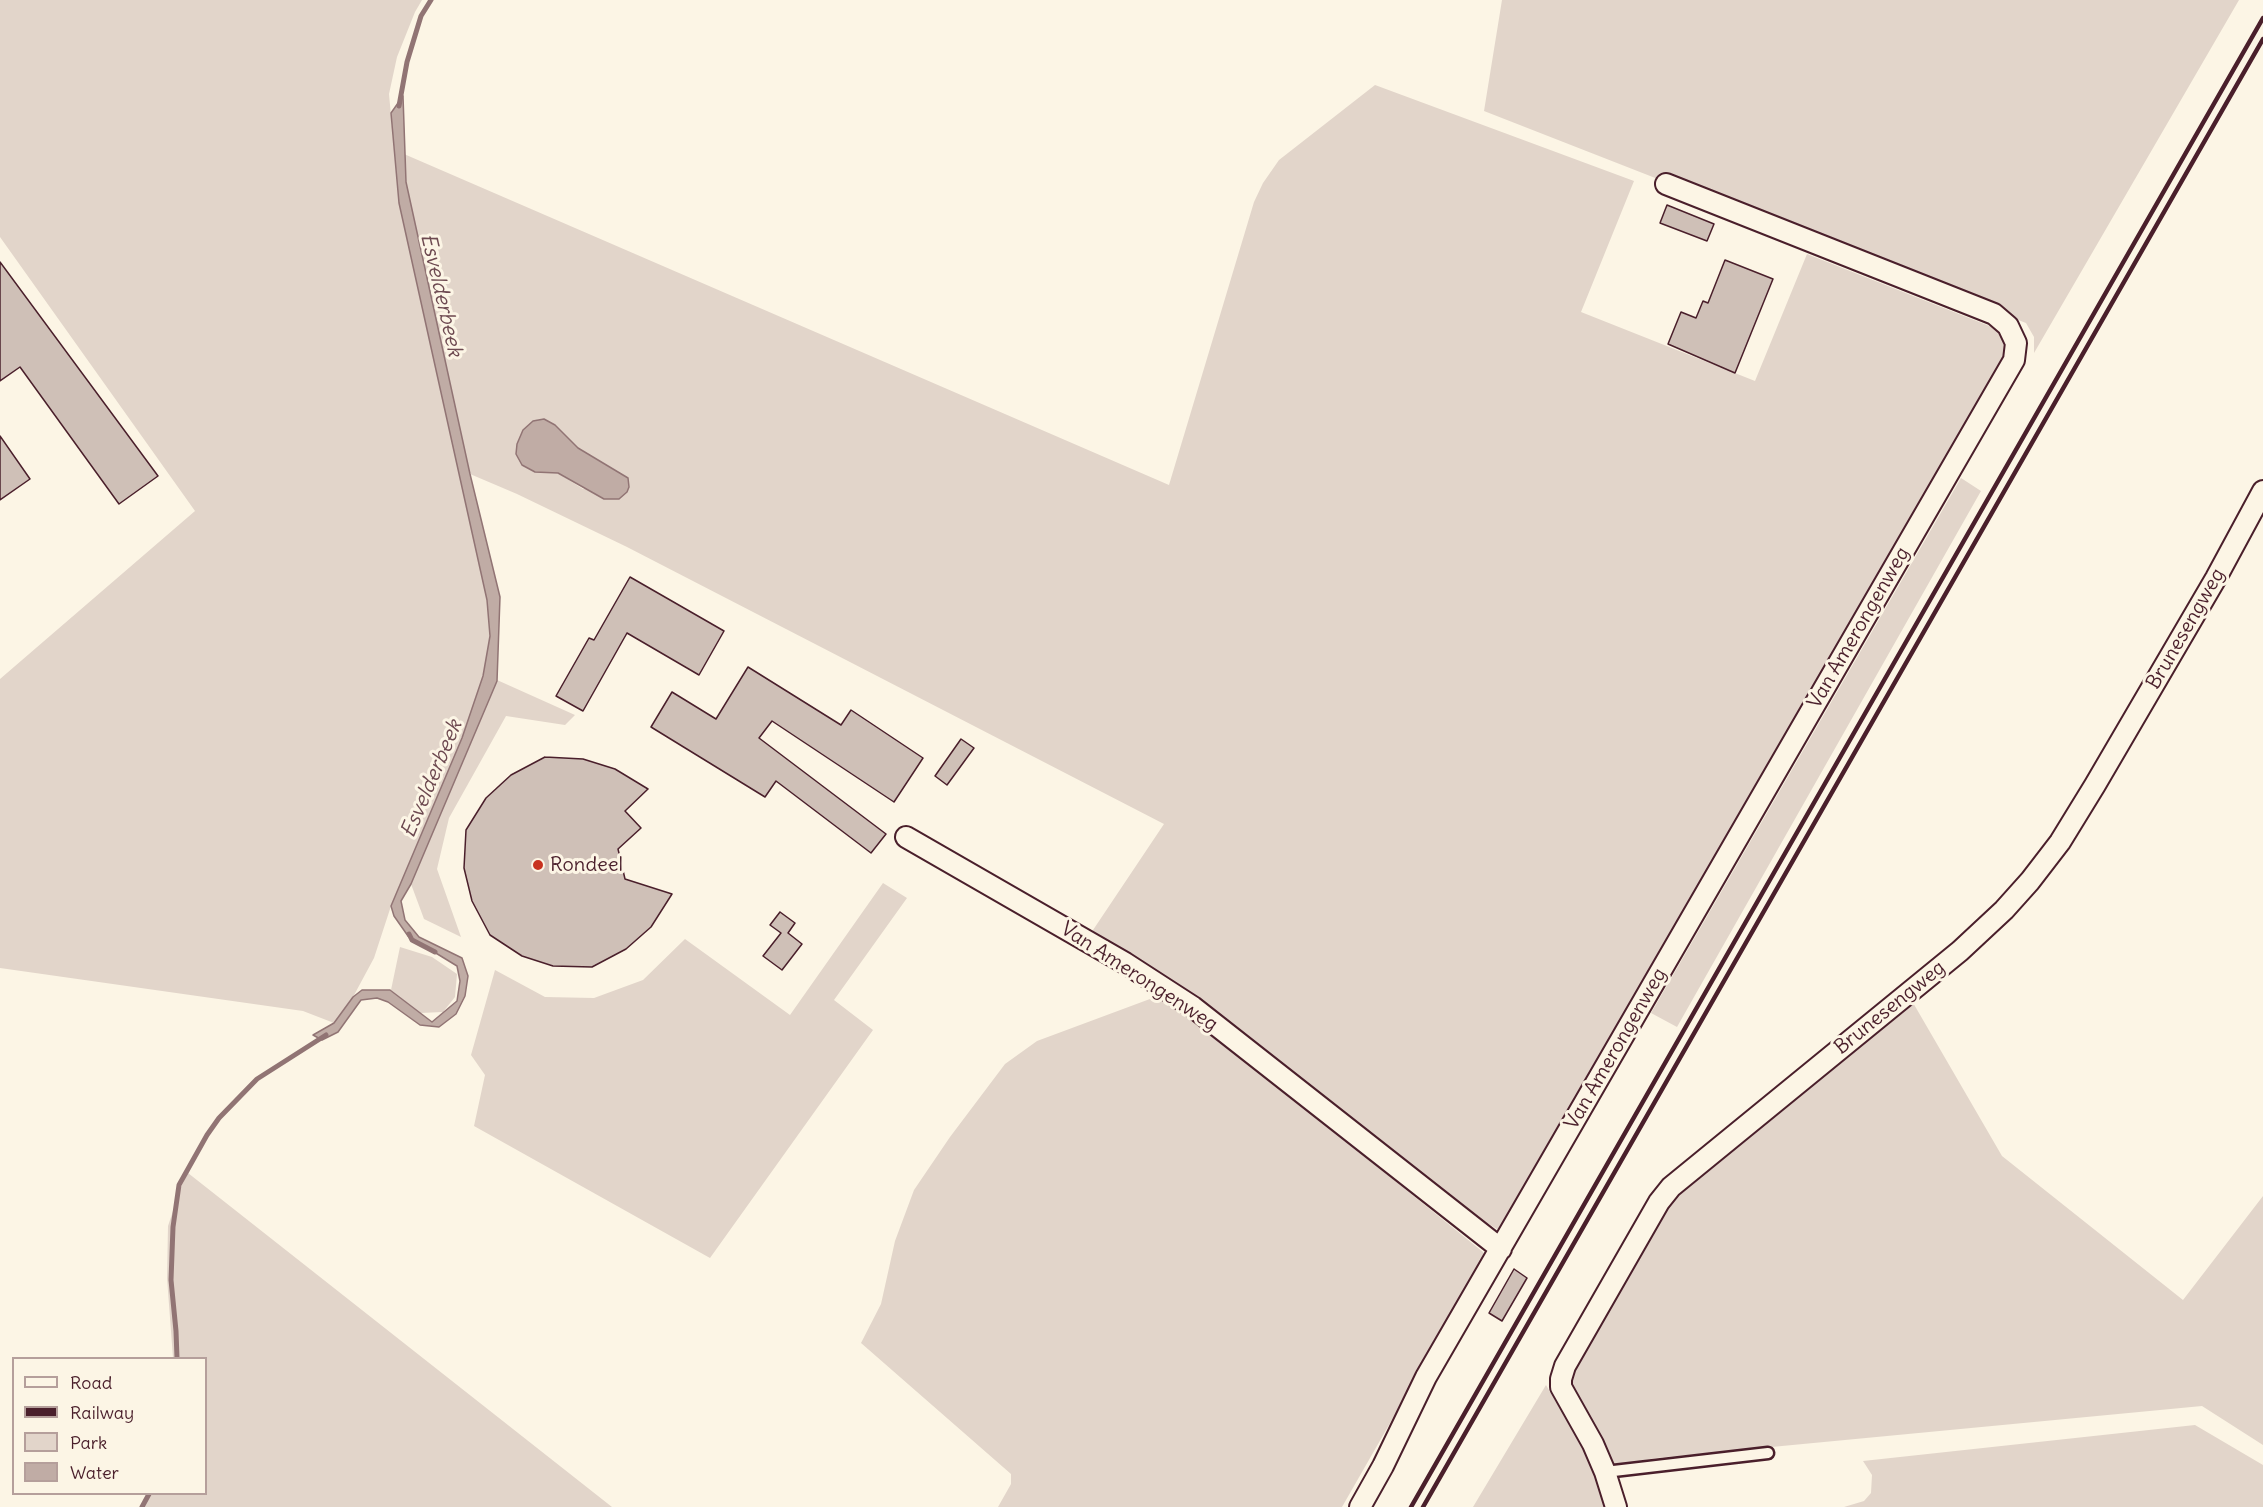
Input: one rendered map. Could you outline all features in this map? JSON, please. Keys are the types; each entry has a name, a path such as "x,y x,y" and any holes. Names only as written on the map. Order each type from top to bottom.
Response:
{"street":[{"name":"Van Amerongenweg","path":"1360,1507 1383,1466 1426,1377 2014,360 2016,343 2008,326 1994,314 1666,184"},
{"name":"Brunesengweg","path":"1616,1507 1605,1472 1593,1444 1561,1387 1561,1378 1565,1366 1659,1202 1671,1187 1960,951 2004,910 2030,881 2060,842 2095,785 2216,578 2263,491"},
{"name":"Van Amerongenweg","path":"906,837 1125,963 1193,1007 1501,1249"}],"lane":[{"path":"1605,1472 1768,1453"}],"green space":[{"path":"0,0 422,0 397,57 389,94 399,203 487,600 490,636 483,676 462,738 391,906 374,958 353,997 334,1023 303,1011 0,968 0,679 195,511 0,237"},
{"path":"1502,0 2239,0 2034,353 2034,337 2026,323 1484,111"},
{"path":"1375,85 1634,181 1581,312 1755,381 1807,254 1997,329 2007,343 2008,353 1505,1234 1471,1213 1089,936 1164,824 627,547 470,474 406,182 404,154 1169,485 1254,202 1263,183 1279,160","holes":["544,419 555,425 578,448 628,478 583,489 558,473 535,472"]},
{"path":"1961,478 1981,491 1677,1027 1651,1013"},
{"path":"497,680 575,715 565,725 506,716 449,818 437,869 461,937 424,919 411,884"},
{"path":"883,883 907,898 834,1000 873,1030 710,1258 474,1126 485,1075 471,1055 495,970 545,997 594,998 643,980 685,939 790,1015"},
{"path":"400,947 432,957 457,974 455,997 443,1012 420,1013 391,990"},
{"path":"1158,996 1290,1096 1483,1252 1485,1257 1342,1507 998,1507 1011,1484 1011,1474 861,1343 881,1304 895,1241 914,1190 950,1137 1005,1064 1037,1041"},
{"path":"1912,1001 2002,1156 2183,1300 2263,1196 2263,1445 2202,1406 1656,1458 1612,1466 1564,1378 1665,1206"},
{"path":"188,1173 612,1507 140,1507 146,1495 207,1495 207,1357 173,1357 167,1278 168,1226"},
{"path":"1546,1385 1585,1452 1606,1498 1607,1507 1473,1507"},
{"path":"2195,1425 2263,1465 2263,1507 1844,1507 1864,1501 1871,1493 1872,1475 1863,1461"}],"water":[{"path":"403,96 406,182 470,474 500,597 497,681 411,884 401,901 405,920 419,937 462,958 468,976 465,996 456,1014 439,1027 420,1025 388,1002 377,998 361,1000 338,1032 322,1040 313,1035 334,1023 353,997 362,990 390,990 432,1022 457,1001 460,981 457,966 408,936 394,916 391,906 462,738 483,676 490,636 487,600 399,203 391,113"},
{"path":"544,419 555,425 578,448 628,478 627,492 619,499 604,499 558,473 535,472 522,465 516,454 517,444 523,430 533,421"}],"building":[{"path":"1667,205 1714,224 1707,241 1660,223"},
{"path":"1725,260 1773,279 1735,373 1668,344 1681,312 1696,318 1703,301 1708,303"},
{"path":"0,262 158,476 119,504 20,367 0,381"},
{"path":"0,436 30,479 0,500"},
{"path":"630,577 724,631 699,675 627,633 583,711 556,696 589,638 594,640"},
{"path":"748,667 841,725 851,710 923,758 894,802 772,721 759,738 886,834 871,853 776,781 765,797 651,727 672,692 716,719"},
{"path":"961,739 974,748 947,785 935,776"},
{"name":"Rondeel","path":"545,757 583,759 615,769 648,789 625,811 641,828 618,849 625,879 672,894 651,927 626,949 592,967 553,966 522,956 490,935 472,901 464,868 466,830 486,798 511,775"},
{"path":"780,912 795,923 788,933 802,944 782,970 763,956 781,933 770,925"},
{"path":"1514,1269 1527,1278 1502,1321 1489,1313"}],"waterway":[{"name":"Esvelderbeek","path":"399,106 407,62 421,16 431,0"},
{"name":"Esvelderbeek","path":"409,934 412,940 435,952"},
{"name":"Esvelderbeek","path":"177,1357 171,1280 173,1227 179,1185 219,1118 257,1079 326,1035"},
{"name":"Esvelderbeek","path":"142,1507 148,1495"}],"railway":[{"path":"1411,1507 2263,18"},
{"path":"1423,1507 2263,39"}],"place":[{"name":"Rondeel","path":"538,865"}]}
